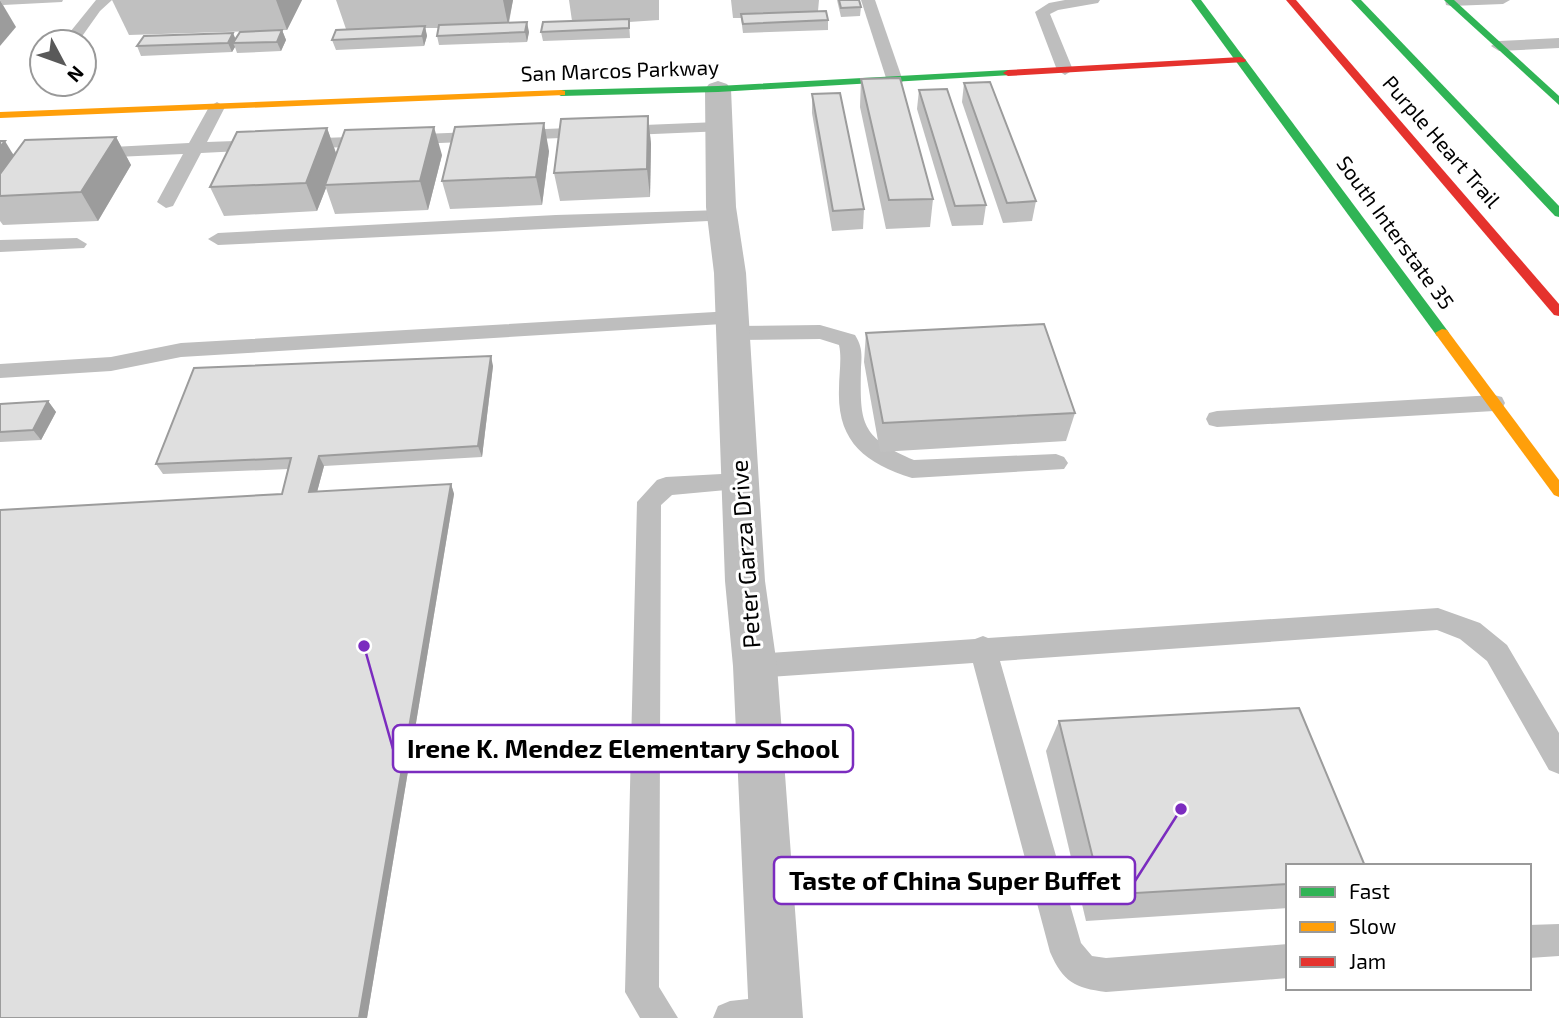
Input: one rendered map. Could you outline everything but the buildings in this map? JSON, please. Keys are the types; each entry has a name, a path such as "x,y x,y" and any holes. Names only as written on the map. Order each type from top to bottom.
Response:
{"main road":[{"name":"South Interstate 35","path":"1196,0 1559,491"},
{"name":"Purple Heart Trail","path":"1291,0 1559,312"},
{"name":"Purple Heart Trail","path":"1356,0 1559,213"},
{"path":"1450,1 1559,102"},
{"name":"San Marcos Parkway","path":"0,116 484,95 718,108 895,81 1241,60"}],"street":[{"name":"Peter Garza Drive","path":"718,108 722,216 730,273 745,581 755,666 776,1015"}],"lane":[{"path":"80,28 95,8 105,0"},
{"path":"868,0 895,81"},
{"path":"1065,71 1042,12 1054,6 1093,0"},
{"path":"1450,1 1503,0"},
{"path":"1499,46 1559,43"},
{"path":"166,202 217,107"},
{"path":"80,153 194,148 718,108"},
{"path":"218,239 556,221 722,216"},
{"path":"0,246 77,244"},
{"path":"0,370 111,364 181,350 732,325 820,332 848,340 851,348 850,420 867,446 891,461 912,468 1056,463"},
{"path":"1217,419 1494,403"},
{"path":"661,1018 642,992 649,502 666,486 740,482"},
{"path":"755,666 983,648 1438,619 1470,631 1497,653 1559,760"},
{"path":"983,648 1067,952 1083,972 1106,975 1286,961"},
{"path":"1531,942 1559,940"},
{"path":"730,1018 776,1015"}],"traffic: fast":[{"path":"1196,0 1442,333"},
{"path":"1356,0 1559,213"},
{"path":"1449,0 1559,102"},
{"path":"561,93 718,89 1008,73"}],"traffic: slow":[{"path":"0,115 561,93"},
{"path":"1442,333 1559,491"}],"traffic: jam":[{"path":"1291,0 1559,312"},
{"path":"1008,73 1241,60"}],"place":[{"name":"Irene K. Mendez Elementary School","path":"364,646"},
{"name":"Taste of China Super Buffet","path":"1181,809"}]}
